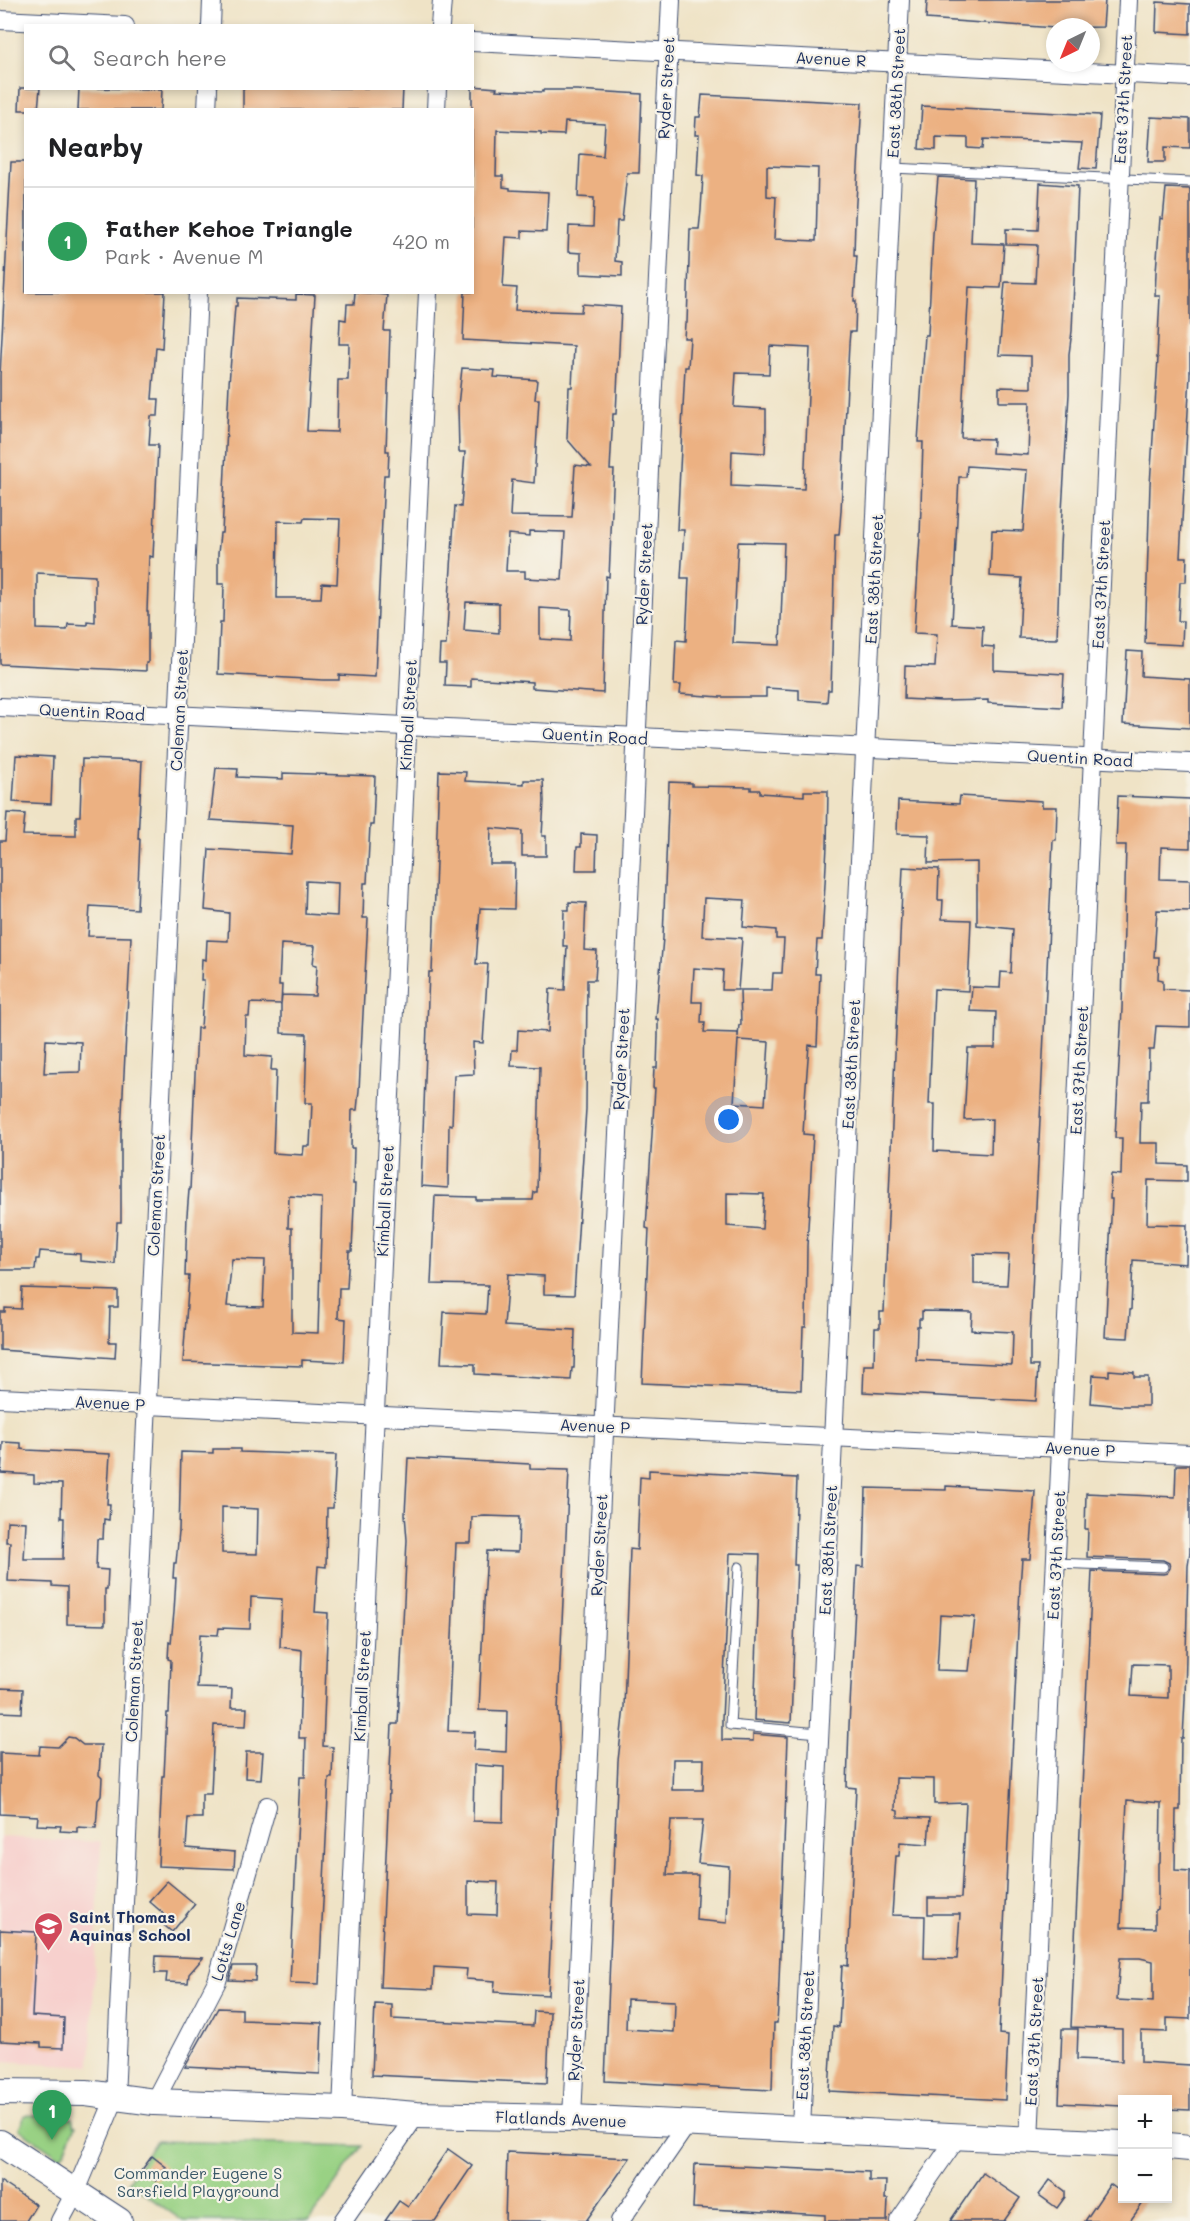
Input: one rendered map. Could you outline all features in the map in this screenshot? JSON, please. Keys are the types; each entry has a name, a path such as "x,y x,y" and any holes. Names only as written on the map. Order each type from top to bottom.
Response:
{"main road":[{"name":"Flatlands Avenue","path":"0,2092 86,2093 154,2102 342,2109 416,2115 572,2118 1118,2144"},
{"path":"0,2143 119,2221"},
{"path":"1172,2146 1190,2148"}],"street":[{"path":"211,24 212,0"},
{"path":"440,24 442,0"},
{"name":"Ryder Street","path":"572,2118 670,0"},
{"name":"East 38th Street","path":"801,2129 900,0"},
{"name":"East 37th Street","path":"1029,2140 1128,0"},
{"path":"0,20 83,24"},
{"name":"Avenue R","path":"474,42 1190,77"},
{"path":"207,108 208,90"},
{"path":"436,108 437,90"},
{"name":"Coleman Street","path":"115,2098 198,294"},
{"name":"Kimball Street","path":"342,2109 428,294"},
{"name":"Quentin Road","path":"0,707 1190,763"},
{"name":"Avenue P","path":"0,1398 1190,1454"},
{"name":"Lotts Lane","path":"154,2102 217,1981 267,1806"},
{"path":"60,2221 76,2192 115,2098"},
{"path":"343,2221 416,2115"},
{"path":"620,2221 687,2124"},
{"path":"899,2221 958,2136"}],"lane":[{"path":"892,168 1190,182"},
{"path":"1056,1563 1163,1567"},
{"path":"739,1568 730,1725 819,1733"}],"shaded area":[{"name":"Saint Thomas Aquinas School","path":"0,1837 101,1842 90,2066 0,2061"}],"green space":[{"path":"25,2115 73,2118 73,2125 76,2125 60,2157 19,2129"},
{"name":"Commander Eugene S Sarsfield Playground","path":"156,2141 362,2146 309,2221 183,2221 128,2182"}],"building":[{"path":"927,0 1105,0 1103,27 1100,27 1100,18 1046,18 1046,27 926,19"},
{"path":"1157,2 1190,4 1190,34 1156,32"},
{"path":"474,86 497,88 496,90 543,92 543,90 577,90 642,94 639,173 627,173 622,221 617,221 615,261 622,262 622,276 581,274 581,253 568,252 569,226 593,227 594,198 578,197 580,154 603,156 605,124 565,122 564,135 497,130 496,176 503,176 503,187 510,188 510,190 548,192 546,232 522,231 522,238 506,237 503,287 517,288 515,310 581,312 582,304 621,307 616,414 613,414 610,470 614,470 609,577 606,576 603,693 532,688 532,682 471,678 471,687 445,686 446,663 439,663 440,645 446,645 455,506 461,507 465,452 459,452 458,406 462,368 495,370 494,377 537,380 535,399 539,399 534,483 512,480 510,516 572,517 575,465 591,467 567,439 569,387 572,387 574,346 463,340 465,294 474,294 474,108 472,108 472,90","holes":["529,531 565,532 562,580 525,578 525,571 506,571 508,534 529,536","466,602 499,603 499,633 464,630","540,608 571,610 570,641 540,639"]},
{"path":"20,88 40,90 38,108 19,110"},
{"path":"79,90 162,90 161,108 78,108"},
{"path":"243,90 403,90 402,108 243,108"},
{"path":"702,95 862,103 855,218 854,256 857,256 854,301 856,301 855,332 850,332 849,344 841,511 839,535 835,535 831,690 828,690 827,702 799,700 799,690 766,688 766,697 721,697 680,694 681,685 674,685 676,640 686,641 689,578 681,578 684,530 677,530 685,367 688,367 690,338 684,338 685,323 687,323 690,229 699,229 703,176 697,175 699,135 695,135 696,117 700,117","holes":["767,166 818,168 816,241 774,239 776,197 767,196","770,346 810,348 804,489 731,486 732,451 765,453 766,409 734,407 736,373 769,374","738,542 784,543 780,645 733,643"]},
{"path":"922,106 1100,115 1096,169 1079,168 1082,143 984,139 983,149 968,148 968,138 936,137 936,150 919,149"},
{"path":"1151,117 1190,119 1190,148 1165,147 1165,162 1148,162"},
{"path":"11,162 24,162 24,294 165,294 162,348 156,347 152,399 159,399 158,416 151,416 149,445 158,445 153,557 149,556 148,663 146,663 146,671 0,664 0,375","holes":["37,573 95,576 95,622 87,621 87,625 68,624 67,630 37,629"]},
{"path":"938,177 974,179 971,243 1004,244 1001,288 969,287 965,356 961,438 993,439 992,453 1028,455 1030,402 999,402 999,387 1031,388 1031,356 999,355 1005,282 1035,283 1037,245 1006,244 1006,229 1038,230 1040,183 1078,186 1057,639 1019,638 1022,578 990,576 992,530 1023,531 1027,470 967,466 966,477 959,477 952,624 983,626 982,646 994,647 994,670 1064,674 1062,707 988,703 988,700 904,699 905,666 935,667 937,634 914,633 923,442 918,442 925,335 928,335"},
{"path":"1166,188 1190,189 1190,375 1180,557 1187,557 1186,582 1180,582 1178,621 1183,621 1182,645 1145,643 1150,485 1160,296 1155,296 1156,272 1160,218 1163,219"},
{"path":"296,294 315,295 307,431 337,432 338,380 348,380 349,344 339,344 340,319 346,320 347,304 354,304 355,294 387,295 384,331 390,331 386,451 389,451 388,475 384,475 375,677 339,675 339,680 323,680 218,674 224,584 218,584 218,554 220,533 222,533 229,384 237,298 296,300","holes":["304,518 340,519 337,584 322,583 321,598 277,598 278,521 303,522"]},
{"path":"1127,651 1142,652 1141,676 1190,679 1190,728 1123,724"},
{"path":"16,755 53,757 51,804 13,802"},
{"path":"82,759 142,761 137,909 90,906 88,936 131,937 121,1132 121,1222 117,1222 115,1264 80,1261 80,1254 40,1251 39,1259 36,1259 35,1270 0,1270 0,841 5,841 7,813 25,814 23,835 76,836 76,816 80,816","holes":["46,1040 81,1042 80,1072 44,1073"]},
{"path":"216,768 238,769 237,777 283,779 283,773 375,776 373,825 370,825 367,883 364,883 363,918 368,918 359,1090 357,1110 352,1110 351,1148 354,1148 353,1184 355,1184 352,1251 349,1251 347,1288 339,1288 338,1318 346,1319 344,1362 302,1360 302,1366 183,1362 189,1276 185,1276 197,1028 201,1028 204,980 201,980 202,959 206,960 207,940 228,941 229,913 205,910 209,849 291,854 293,825 210,820","holes":["306,881 338,883 337,916 305,914","281,944 315,946 313,964 317,965 315,996 282,995 281,1004 282,985 279,985","250,1003 281,1004 281,1033 307,1034 305,1103 312,1103 310,1146 304,1146 303,1155 273,1153 276,1070 271,1070 272,1057 245,1055 246,1017 249,1017","289,1196 322,1198 318,1333 292,1332 292,1228 288,1228","232,1259 265,1260 263,1307 227,1306"]},
{"path":"439,771 466,772 465,781 524,784 524,780 543,780 542,836 546,836 546,856 522,856 522,831 491,828 490,864 515,864 514,909 480,908 476,964 488,964 483,1043 473,1042 474,1074 454,1075 452,1125 449,1124 448,1188 421,1186"},
{"path":"669,782 692,783 692,786 751,787 751,790 760,790 760,793 804,796 804,791 828,791 822,940 817,940 815,974 820,974 817,1046 809,1045 803,1134 813,1135 807,1246 806,1327 803,1327 801,1390 642,1383 649,1229 646,1228 655,1088 653,1088 654,1068 657,1068 658,1019 656,1019 663,938","holes":["704,898 745,900 743,927 776,930 776,939 784,939 782,973 773,973 772,990 740,990 741,1025 739,1025 738,1037 738,1033 704,1032 705,1023 701,1023 702,1002 692,1002 694,968 723,970 722,990 738,990 742,938 702,936","738,1040 769,1042 765,1105 734,1103","727,1193 764,1194 762,1229 727,1226"]},
{"path":"960,796 1042,801 1042,807 1057,807 1056,840 1053,840 1030,1335 1030,1366 1038,1366 1036,1401 863,1392 864,1365 874,1365 875,1328 880,1328 880,1312 884,1312 903,867 939,869 938,900 943,900 942,919 971,920 968,991 934,989 929,1104 935,1104 934,1151 991,1154 992,1119 964,1120 968,1048 995,1048 996,1012 970,1011 972,987 1000,988 1001,972 1011,973 1013,929 977,925 977,862 928,863 929,835 897,834 898,801 959,804","holes":["974,1254 1009,1255 1007,1285 974,1284","922,1311 972,1312 971,1330 1013,1332 1012,1365 916,1360 917,1326 919,1326 919,1319 922,1319"]},
{"path":"1118,796 1190,799 1190,848 1161,847 1160,879 1190,880 1190,911 1157,910 1154,957 1159,957 1158,979 1163,980 1163,989 1190,990 1190,1027 1156,1026 1154,1050 1149,1050 1148,1101 1141,1101 1140,1143 1159,1143 1159,1164 1187,1165 1187,1181 1148,1180 1147,1224 1187,1225 1186,1264 1133,1260 1128,1338 1105,1337 1112,1199 1110,1199 1111,1174 1121,1175 1122,1138 1115,1138 1122,1009 1126,845 1116,845"},
{"path":"581,834 597,835 596,870 576,870 577,847 581,847"},
{"path":"569,902 586,903 584,950 597,951 595,980 587,980 586,1109 574,1295 544,1294 544,1276 508,1274 504,1326 575,1330 574,1368 572,1368 571,1380 475,1374 475,1364 441,1363 444,1312 486,1314 488,1285 431,1284 435,1196 476,1197 476,1200 533,1200 534,1192 537,1192 540,1067 511,1066 512,1050 517,1050 518,1030 548,1032 550,989 565,990 567,946 563,946 564,910 569,910"},
{"path":"22,1288 118,1291 118,1307 110,1307 109,1342 116,1342 115,1358 0,1350 0,1312 5,1312 5,1308 21,1309"},
{"path":"1109,1370 1134,1372 1134,1377 1148,1377 1148,1406 1091,1403 1093,1375 1109,1376"},
{"path":"3,1442 21,1443 21,1449 27,1450 110,1454 107,1504 110,1504 109,1520 104,1519 103,1539 97,1539 96,1569 108,1570 107,1589 105,1589 105,1625 67,1624 67,1587 52,1586 52,1583 8,1581 10,1542 6,1542 7,1521 26,1522 24,1559 63,1559 64,1518 61,1518 62,1484 34,1483 34,1475 1,1473"},
{"path":"213,1449 240,1449 240,1452 336,1455 333,1508 327,1508 326,1567 318,1566 315,1612 328,1613 323,1746 333,1747 332,1778 329,1778 319,1984 290,1983 300,1777 305,1777 306,1738 299,1738 302,1650 280,1647 282,1599 251,1597 250,1629 219,1628 218,1635 200,1634 197,1688 232,1689 231,1708 247,1708 246,1726 214,1725 211,1794 202,1794 202,1818 188,1818 186,1848 235,1852 234,1869 158,1866 162,1776 164,1776 167,1713 169,1713 171,1660 168,1659 174,1612 176,1578 173,1578 179,1531 181,1452 213,1453","holes":["222,1507 258,1509 257,1554 222,1553"]},
{"path":"408,1458 530,1464 530,1469 569,1470 558,1710 560,1748 548,1995 494,1992 495,1981 466,1979 467,1969 434,1967 433,1989 380,1987 392,1724 398,1724 407,1540 405,1514","holes":["472,1517 519,1517 518,1552 487,1551 484,1603 479,1710 507,1711 506,1752 474,1750 475,1732 448,1731 456,1543 471,1543","474,1765 504,1767 503,1822 473,1821","468,1881 498,1882 497,1915 468,1914"]},
{"path":"1176,1465 1190,1465 1190,1552 1185,1700 1183,1738 1181,1738 1180,1810 1176,1810 1175,1870 1190,1871 1190,2019 1167,2018 1167,2032 1141,2031 1141,2062 1190,2065 1190,2110 1172,2109 1172,2095 1118,2095 1118,2106 1059,2103 1062,2029 1078,2029 1077,2059 1122,2061 1122,2029 1071,2027 1092,1571 1163,1574 1167,1573 1170,1568 1169,1563 1163,1560 1087,1557 1086,1493 1175,1497","holes":["1133,1664 1168,1665 1168,1698 1131,1696","1127,1800 1161,1803 1158,1909 1155,1910 1155,1928 1121,1927","1120,1958 1140,1958 1153,1961 1153,2002 1117,2000"]},
{"path":"649,1470 797,1478 794,1565 797,1565 791,1723 754,1720 760,1554 730,1553 722,1719 722,1740 753,1741 753,1734 788,1737 778,2008 777,2023 774,2023 772,2090 605,2081 618,1761 624,1707 630,1549 637,1550 640,1477 649,1478","holes":["673,1759 704,1759 703,1790 672,1790","671,1820 703,1820 698,1863 729,1866 727,1923 696,1920 698,1875 667,1875","627,1999 675,2001 674,2032 626,2029"]},
{"path":"946,1486 1035,1491 1030,1559 1022,1559 1020,1587 999,2034 1008,2035 1005,2100 829,2091 833,2026 839,2027 842,1965 848,1966 856,1788 847,1787 849,1726 857,1566 864,1567 866,1488 946,1490","holes":["940,1615 975,1617 969,1671 937,1670","896,1778 934,1779 934,1804 966,1803 961,1898 928,1898 928,1914 960,1914 957,1959 924,1958 925,1916 892,1915 896,1856 899,1856 900,1842 928,1844 930,1818 898,1817 898,1811 895,1810"]},
{"path":"0,1688 23,1689 22,1713 0,1712"},
{"path":"68,1737 74,1738 83,1745 101,1745 99,1775 102,1778 101,1796 98,1800 96,1828 77,1827 77,1832 60,1831 61,1826 37,1825 38,1816 0,1814 0,1753 39,1755 40,1746 58,1747"},
{"path":"246,1752 263,1752 261,1779 245,1778"},
{"path":"167,1881 195,1904 172,1932 159,1921 165,1915 149,1901"},
{"path":"0,1930 36,1932 32,2016 64,2018 63,2048 41,2047 41,2043 0,2041"},
{"path":"156,1956 203,1958 189,1974 188,1983 166,1982 167,1973 155,1973"},
{"path":"233,1966 256,1966 255,1981 229,1980"},
{"path":"375,2004 392,2005 392,2019 533,2026 534,2011 550,2012 547,2083 372,2075"},
{"path":"218,2008 242,2009 242,2020 322,2023 320,2074 185,2067"},
{"path":"448,2149 472,2166 435,2221 385,2221 399,2201 408,2207"},
{"path":"507,2152 630,2158 586,2221 505,2221"},
{"path":"152,2156 166,2167 156,2181 141,2171"},
{"path":"695,2164 869,2172 869,2181 886,2181 887,2221 825,2221 825,2215 693,2208"},
{"path":"983,2173 1020,2198 1004,2221 950,2221"},
{"path":"1050,2180 1065,2191 1065,2197 1057,2208 1039,2195"},
{"path":"0,2181 36,2205 26,2221 0,2221"},
{"path":"1110,2184 1118,2190 1118,2203 1143,2203 1130,2221 1085,2221"}],"place":[{"name":"Saint Thomas Aquinas School","path":"48,1952"},
{"name":"Father Kehoe Triangle","path":"52,2140"}]}
